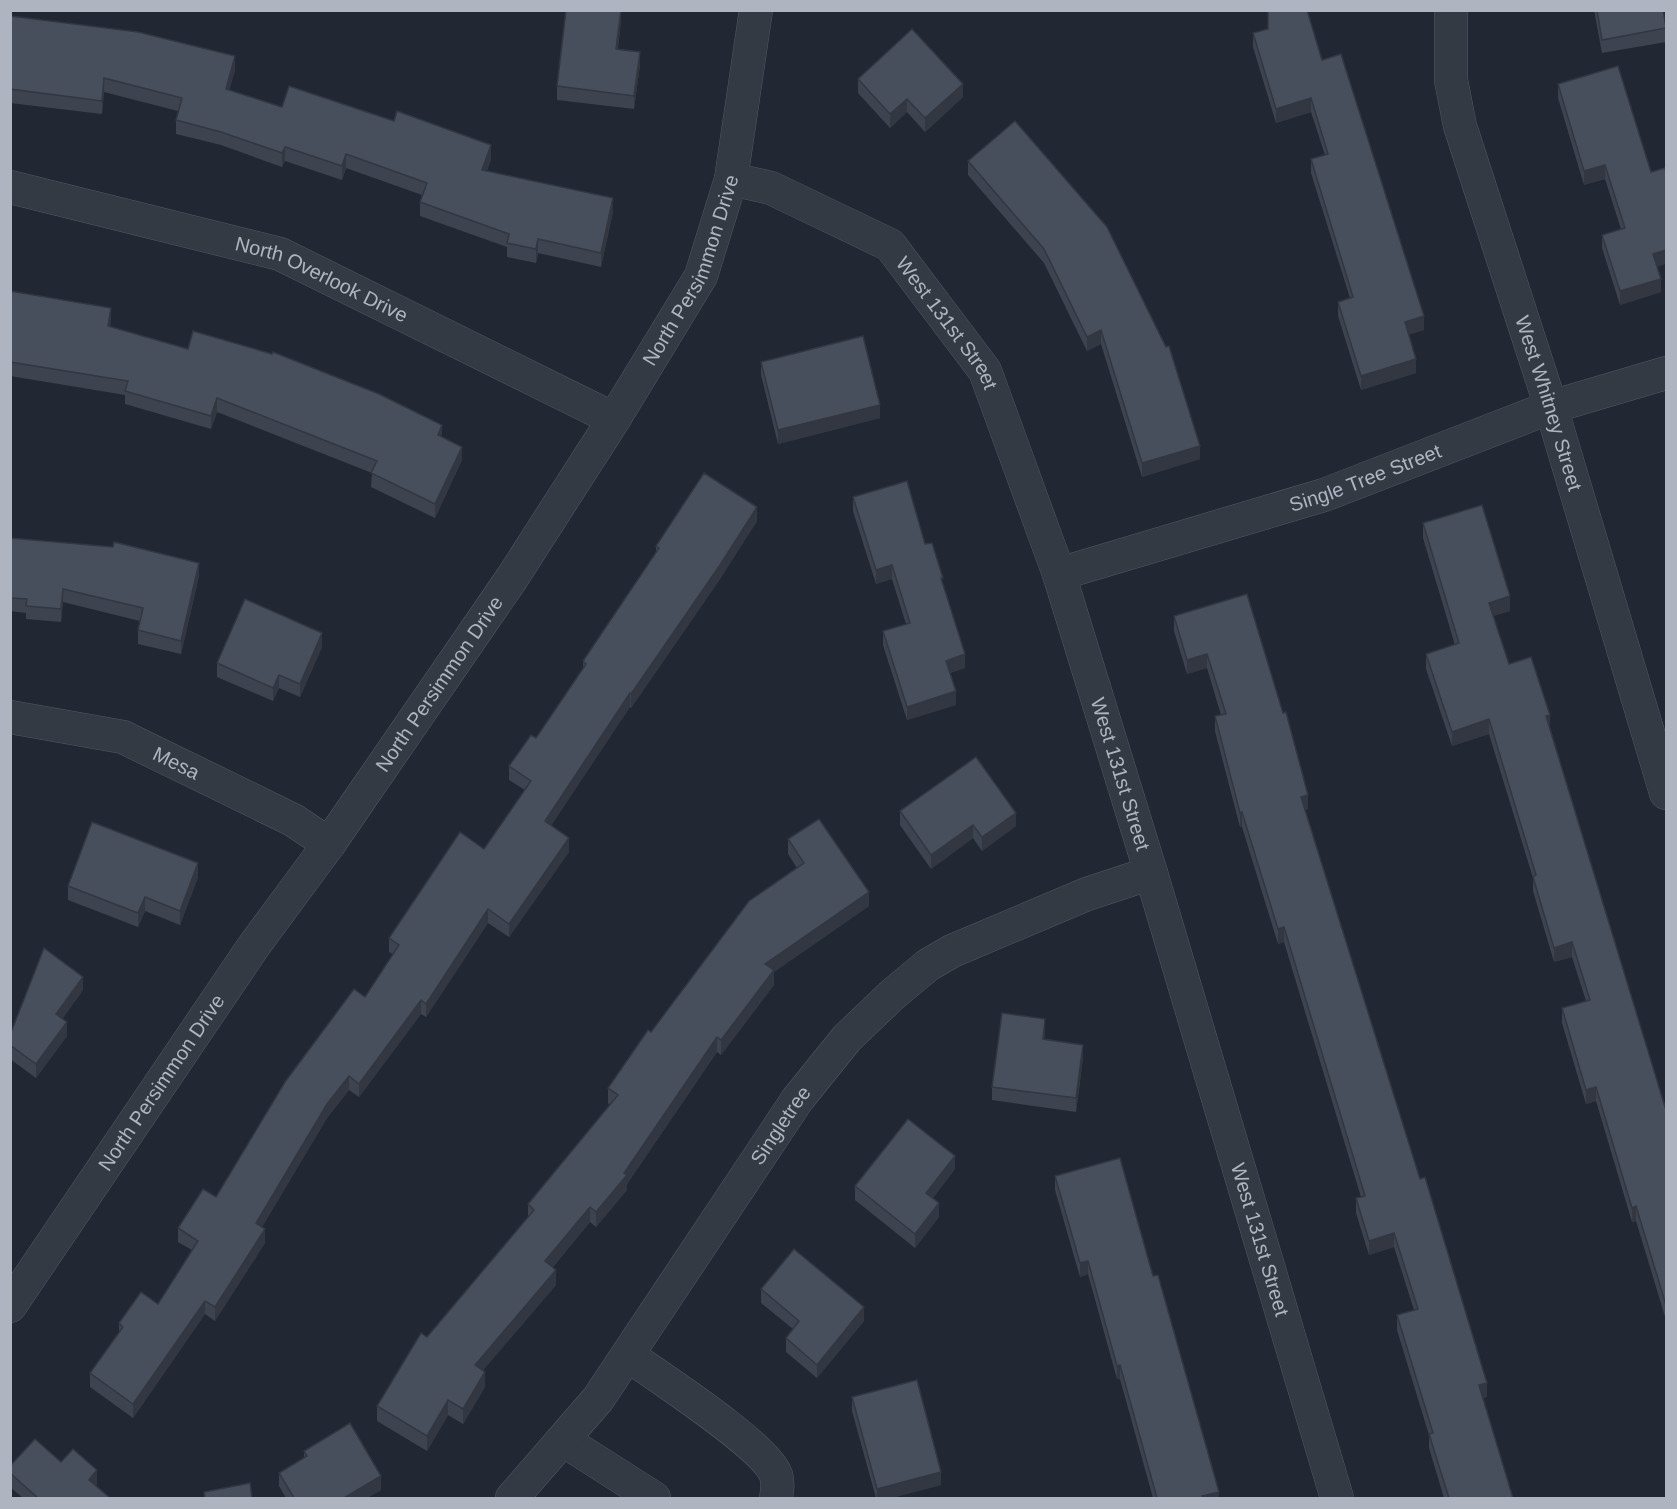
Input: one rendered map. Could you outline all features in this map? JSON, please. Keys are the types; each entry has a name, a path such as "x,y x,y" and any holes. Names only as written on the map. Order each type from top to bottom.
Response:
{"street":[{"name":"North Persimmon Drive","path":"10,1306 253,946 329,844 512,578 614,419 701,276 731,179 756,10"},
{"name":"West Whitney Street","path":"1451,10 1451,80 1460,126 1551,407 1666,793"},
{"name":"West 131st Street","path":"731,179 771,188 890,245 985,371 1059,574 1151,873 1337,1498"},
{"name":"North Overlook Drive","path":"10,187 280,254 614,419"},
{"name":"Single Tree Street","path":"1059,574 1324,495 1551,407 1666,373"},
{"name":"Mesa","path":"10,717 123,737 293,820 329,844"},
{"name":"Singletree","path":"512,1498 598,1400 797,1100 847,1038 892,995 928,965 952,951 1087,894 1151,873"},
{"path":"628,1355 729,1428 762,1455 776,1476 776,1498"},
{"path":"563,1440 654,1498"}],"building":[{"path":"566,10 621,10 616,49 640,52 634,96 557,86"},
{"path":"1268,10 1307,10 1322,60 1341,54 1424,316 1405,322 1416,359 1361,376 1338,302 1353,297 1311,159 1328,154 1311,98 1276,109 1253,33 1268,29"},
{"path":"1597,10 1663,10 1666,28 1602,40"},
{"path":"10,16 138,32 235,56 226,89 282,107 289,86 394,121 397,111 491,145 482,170 613,198 601,253 538,239 536,249 507,243 509,234 420,202 427,183 346,154 342,166 285,147 282,153 221,132 176,120 182,98 104,78 102,101 10,89"},
{"path":"912,29 963,84 925,118 907,99 890,114 858,79"},
{"path":"1618,66 1651,172 1665,168 1666,174 1666,250 1653,254 1661,279 1620,291 1602,235 1625,228 1605,165 1584,171 1558,84"},
{"path":"1015,121 1107,227 1166,347 1169,346 1200,446 1142,463 1101,330 1087,337 1044,249 968,161"},
{"path":"10,291 111,308 108,326 188,349 193,331 272,354 273,352 379,394 442,425 438,435 462,447 435,504 371,473 377,461 217,398 211,416 125,391 128,381 10,362"},
{"path":"863,336 880,405 778,430 761,362"},
{"path":"704,473 757,507 545,821 569,838 509,924 488,909 426,1004 421,1000 359,1084 349,1076 327,1104 256,1223 265,1229 215,1307 205,1301 133,1404 90,1373 123,1327 119,1323 141,1292 158,1304 198,1241 178,1228 203,1189 216,1197 285,1082 354,989 365,997 399,945 389,938 460,832 484,849 531,781 509,766 531,735 536,738 586,664 583,661 659,548 656,546"},
{"path":"907,481 925,544 932,543 965,654 946,661 956,691 907,707 883,631 910,623 892,565 876,570 853,497"},
{"path":"1482,505 1510,596 1489,603 1509,664 1531,657 1550,715 1546,716 1666,1110 1666,1305 1636,1206 1632,1208 1596,1087 1586,1090 1562,1008 1590,1000 1572,942 1554,948 1533,877 1536,875 1489,719 1452,732 1426,654 1459,643 1423,523"},
{"path":"10,538 113,547 114,542 199,563 181,641 138,630 143,608 63,589 61,609 26,606 27,599 10,598"},
{"path":"1247,594 1283,713 1286,712 1308,795 1301,797 1420,1179 1425,1177 1487,1383 1479,1385 1513,1498 1449,1498 1429,1434 1433,1433 1397,1315 1418,1309 1394,1233 1369,1241 1356,1198 1365,1196 1284,927 1278,929 1242,812 1240,813 1215,716 1226,714 1207,654 1187,660 1174,616"},
{"path":"245,599 322,633 300,684 279,675 273,688 217,663"},
{"path":"976,757 1016,813 982,837 973,825 931,855 900,811"},
{"path":"819,819 869,892 765,964 774,970 721,1040 717,1037 624,1173 627,1175 596,1212 590,1207 545,1261 556,1270 475,1365 485,1372 463,1409 448,1400 427,1436 377,1406 421,1333 427,1337 534,1210 528,1204 618,1095 608,1088 648,1030 651,1032 749,901 804,863 788,839"},
{"path":"92,822 198,863 180,911 145,897 138,913 68,886"},
{"path":"44,948 83,977 56,1014 67,1022 36,1064 10,1045 10,1035"},
{"path":"1002,1013 1045,1019 1043,1039 1083,1045 1076,1098 992,1087"},
{"path":"908,1119 955,1156 926,1193 939,1203 915,1234 855,1186"},
{"path":"1120,1158 1153,1276 1158,1275 1219,1492 1202,1496 1203,1498 1157,1498 1088,1261 1080,1263 1055,1176"},
{"path":"794,1249 864,1307 817,1365 786,1338 799,1321 761,1289"},
{"path":"917,1380 941,1472 877,1489 852,1397"},
{"path":"350,1423 381,1476 344,1498 294,1498 279,1473 307,1456 304,1451"},
{"path":"35,1439 61,1462 73,1449 97,1470 89,1480 110,1498 38,1498 10,1473 10,1466"},
{"path":"250,1483 252,1498 205,1498 204,1492"}]}
